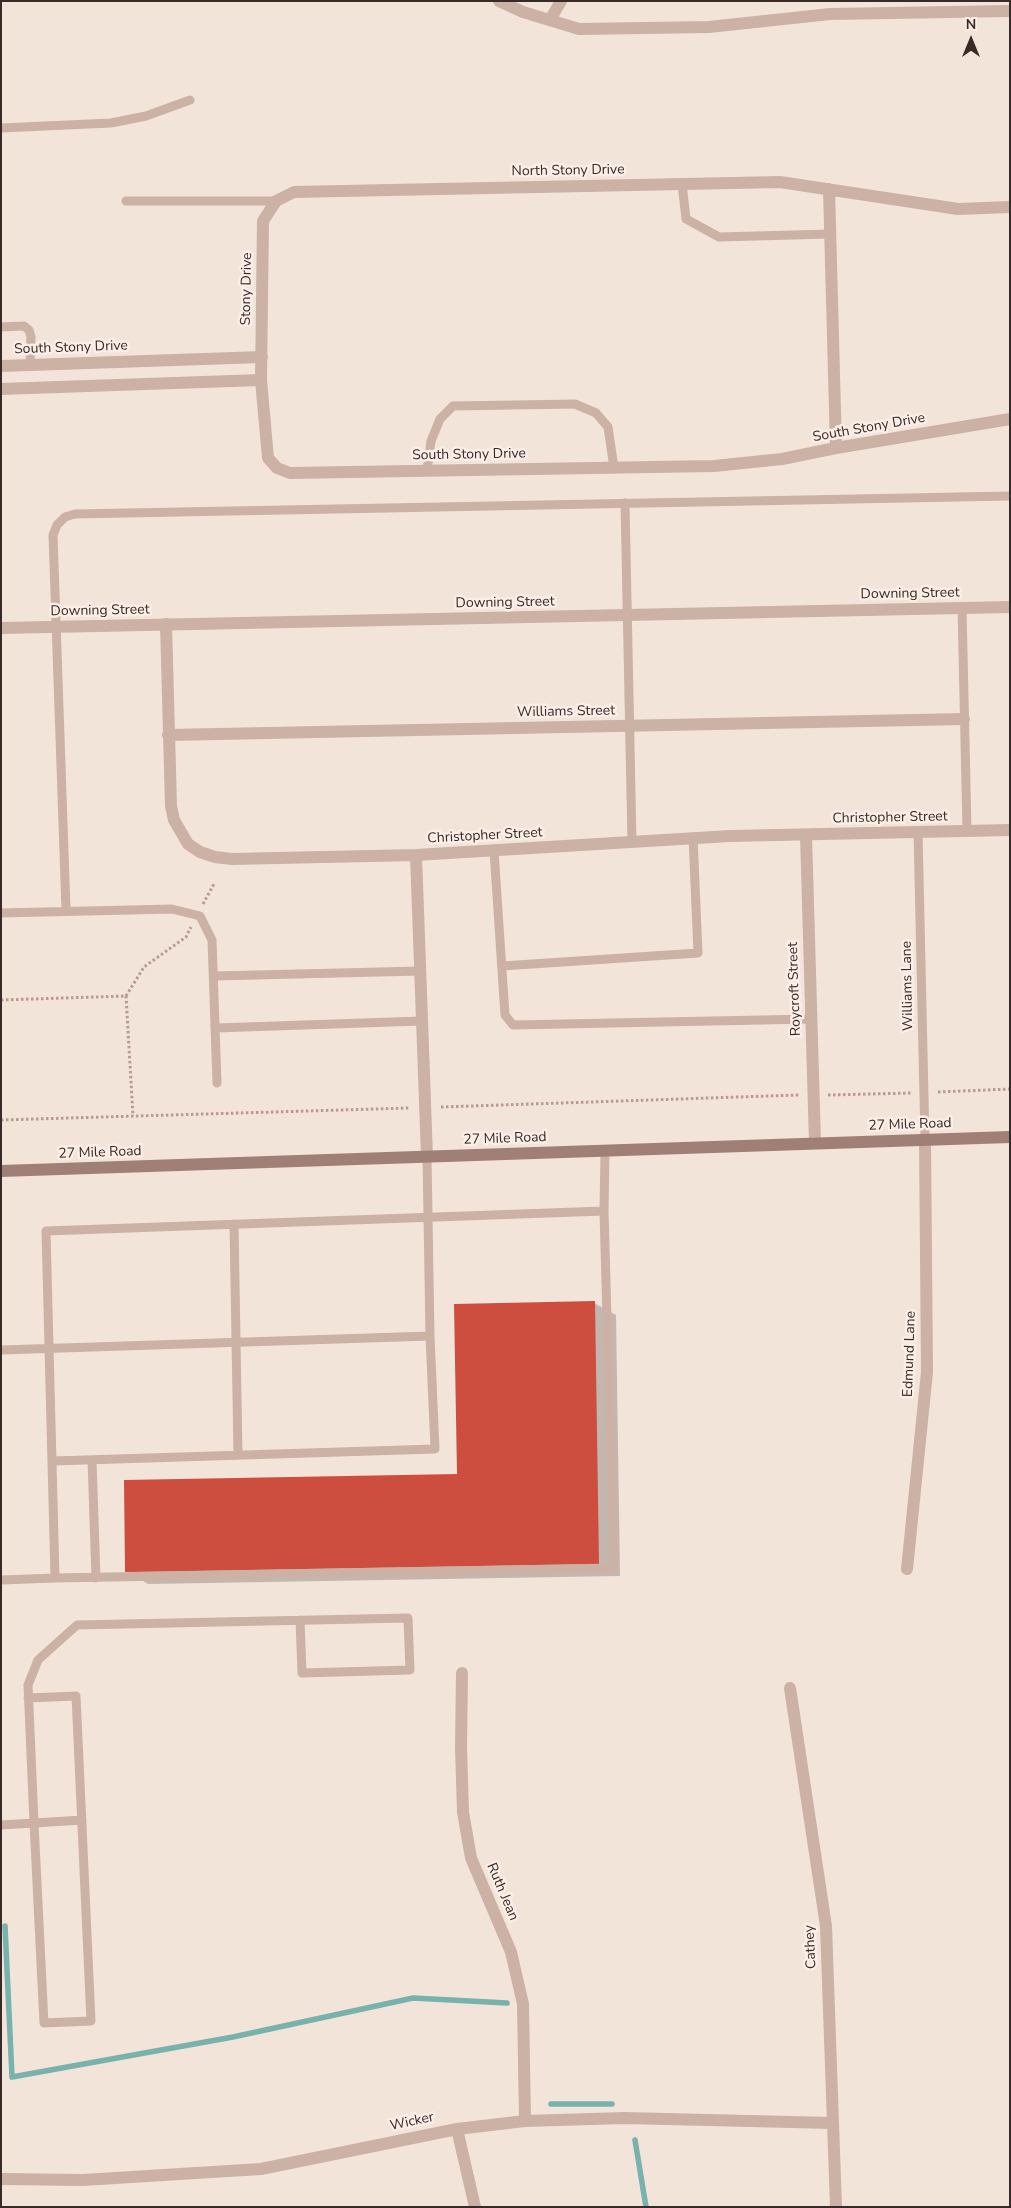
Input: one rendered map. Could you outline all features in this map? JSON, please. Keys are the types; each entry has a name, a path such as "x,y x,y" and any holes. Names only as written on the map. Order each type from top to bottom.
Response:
{"street":[{"path":"499,1 523,12 580,29 708,28 831,8 1010,11"},
{"path":"550,20 560,1"},
{"name":"North Stony Drive","path":"276,201 294,192 780,182 958,210 1010,207"},
{"path":"828,189 836,448"},
{"name":"Stony Drive","path":"261,380 263,221 276,201"},
{"name":"South Stony Drive","path":"1,366 262,357"},
{"path":"1,389 261,380"},
{"name":"South Stony Drive","path":"261,380 268,458 277,468 290,473 714,466 782,459 836,448 1010,419"},
{"name":"Downing Street","path":"1,628 1010,607"},
{"name":"Christopher Street","path":"166,624 171,806 174,820 188,844 200,852 215,857 232,859 416,855 693,837 1010,830"},
{"name":"Williams Street","path":"168,736 964,720"},
{"name":"Roycroft Street","path":"806,835 815,1143"},
{"path":"416,855 427,1157"},
{"name":"27 Mile Road","path":"1,1171 1010,1137"},
{"name":"Edmund Lane","path":"907,1569 927,1372 925,1140"},
{"name":"Ruth Jean","path":"462,1673 461,1747 464,1812 471,1858 511,1952 523,2004 525,2121"},
{"name":"Cathey","path":"790,1688 826,1926 836,2207"},
{"name":"Wicker","path":"1,2178 82,2180 261,2169 457,2129 525,2121 625,2118 832,2123"},
{"path":"457,2129 475,2207"}],"lane":[{"path":"1,128 111,123 146,116 190,100"},
{"path":"682,184 686,219 719,237 830,234"},
{"name":"North Stony Drive","path":"126,201 276,201"},
{"path":"1,327 24,326 28,330 31,336 30,365"},
{"path":"427,471 431,441 440,419 453,406 575,404 596,413 608,427 614,468"},
{"path":"66,910 53,534 57,525 65,517 74,514 1010,496"},
{"path":"626,503 632,842"},
{"path":"962,608 966,830"},
{"name":"Williams Lane","path":"918,832 925,1140"},
{"path":"502,966 698,953 693,837"},
{"path":"494,851 505,1015 512,1025 811,1019"},
{"path":"1,913 172,909 197,915 212,940 218,1083"},
{"path":"215,976 420,971"},
{"path":"216,1028 422,1022"},
{"path":"1,1580 614,1568 604,1212 605,1151"},
{"path":"53,1461 435,1448 430,1336 427,1157"},
{"path":"55,1578 46,1231 604,1212"},
{"path":"234,1224 238,1455"},
{"path":"1,1350 430,1336"},
{"path":"92,1460 96,1578"},
{"path":"28,1698 76,1696 91,2020 44,2023 28,1698 28,1685 38,1660 77,1625 300,1620 408,1618 410,1670 302,1673 300,1620"},
{"path":"1,1825 82,1820"}],"path":[{"path":"133,1116 126,996 144,967 186,937 215,882"},
{"path":"1,1000 126,996"},
{"path":"438,1107 800,1095"},
{"path":"1,1120 410,1108"}],"building":[{"path":"595,1301 599,1564 125,1572 124,1480 457,1474 454,1304"}],"waterway":[{"path":"5,1926 12,2077 233,2037 413,1998 507,2003"},
{"path":"551,2104 612,2104"},
{"path":"635,2140 646,2207"}]}
